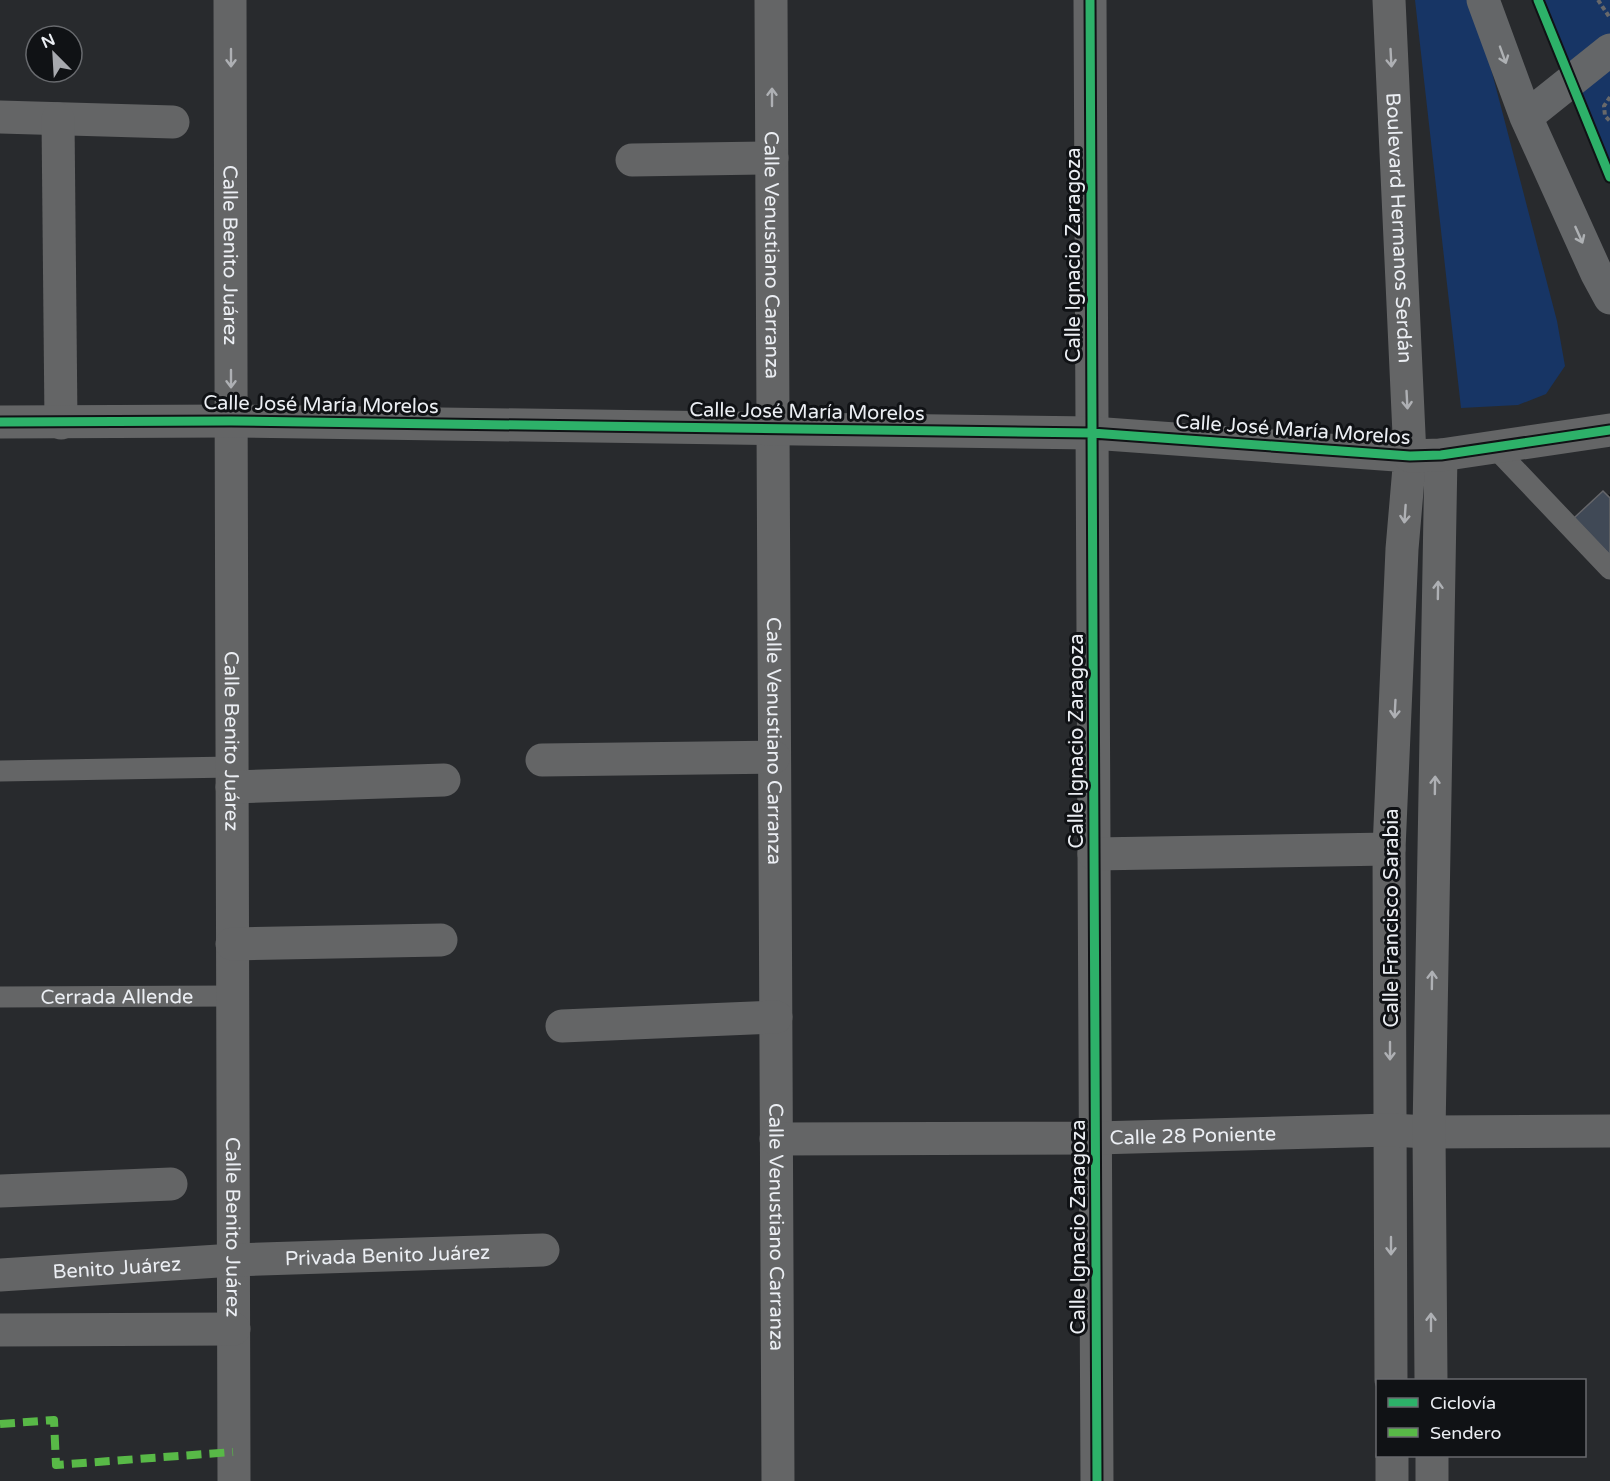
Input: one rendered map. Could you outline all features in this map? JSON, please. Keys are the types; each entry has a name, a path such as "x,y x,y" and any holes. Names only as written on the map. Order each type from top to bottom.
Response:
{"main road":[{"path":"1483,0 1526,117 1610,298"},
{"path":"1526,117 1610,50"}],"street":[{"name":"Calle Benito Juárez","path":"230,0 234,1481"},
{"name":"Calle Venustiano Carranza","path":"771,0 778,1481"},
{"name":"Calle Ignacio Zaragoza","path":"1090,0 1097,1481"},
{"name":"Boulevard Hermanos Serdán","path":"1389,0 1425,455"},
{"path":"0,117 173,122"},
{"path":"58,119 61,423"},
{"path":"632,160 772,158"},
{"name":"Calle José María Morelos","path":"0,422 231,421 1092,433 1425,455 1495,448 1610,430"},
{"name":"Calle Francisco Sarabia","path":"1391,1379 1389,849 1402,560 1425,455"},
{"name":"Calle Francisco Sarabia","path":"1425,455 1431,1379"},
{"path":"542,760 774,758"},
{"path":"232,777 444,780"},
{"path":"1094,854 1389,849"},
{"path":"232,944 441,940"},
{"path":"562,1026 776,1017"},
{"name":"Calle 28 Poniente","path":"776,1139 1096,1138 1390,1130 1429,1132 1610,1131"},
{"path":"0,1191 171,1184"},
{"name":"Privada Benito Juárez","path":"234,1260 543,1250"},
{"name":"Benito Juárez","path":"0,1275 234,1260"},
{"path":"0,1330 234,1329"},
{"path":"1392,1457 1392,1481"},
{"path":"1432,1457 1432,1481"}],"lane":[{"path":"1495,448 1610,570"},
{"path":"0,771 232,777"},
{"name":"Cerrada Allende","path":"0,998 233,996"}],"path":[{"path":"1598,0 1610,18"},
{"path":"1610,97 1604,106 1605,116 1610,121"}],"shaded area":[{"path":"1415,0 1473,0 1557,321 1565,366 1546,394 1518,405 1461,408"},
{"path":"1544,0 1610,0 1610,164"}],"building":[{"path":"1603,491 1610,498 1610,555 1574,518"}],"marked path":[{"path":"0,1424 54,1420 56,1465 233,1452"}],"cycle path":[{"path":"1090,0 1097,1481"},
{"path":"1538,0 1610,177"},
{"path":"0,422 231,421 1092,433 1410,456 1441,455 1610,430"}]}
